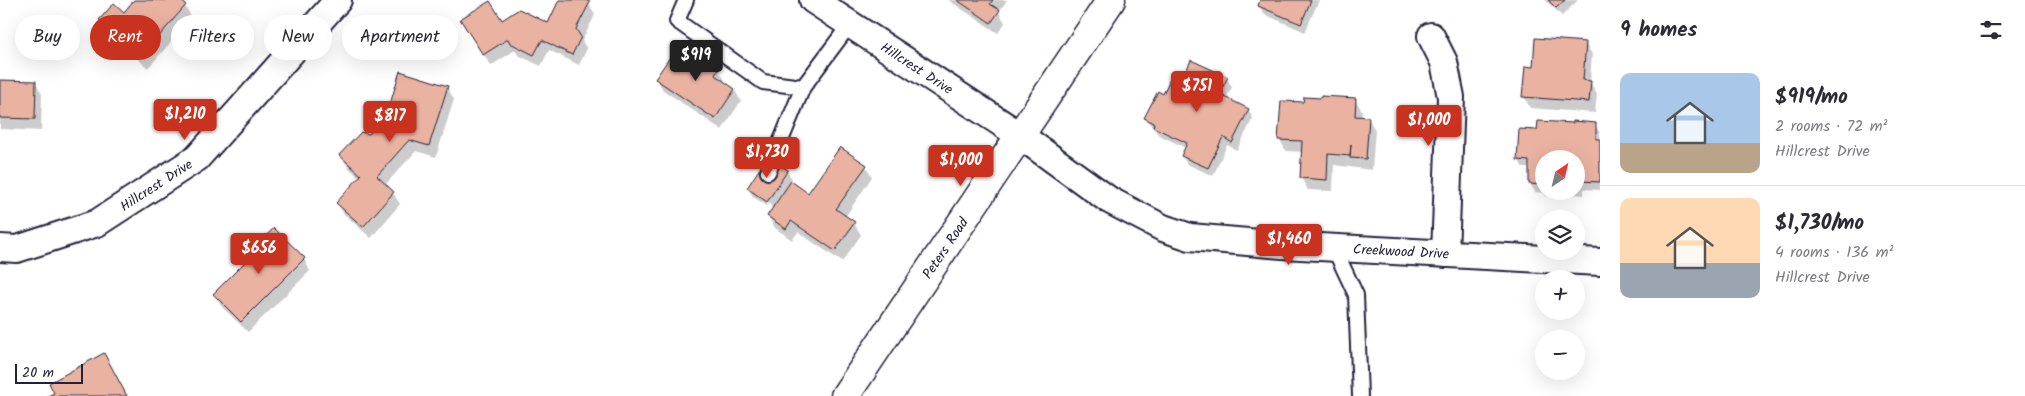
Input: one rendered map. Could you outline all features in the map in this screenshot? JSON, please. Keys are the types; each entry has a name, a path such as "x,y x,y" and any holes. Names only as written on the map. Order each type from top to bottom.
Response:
{"street":[{"name":"Hillcrest Drive","path":"0,248 18,249 97,223 197,158 338,0"},
{"name":"Peters Road","path":"845,396 1111,0"},
{"name":"Hillcrest Drive","path":"831,8 1021,136"},
{"path":"1431,36 1444,62 1452,97 1444,254"},
{"name":"Creekwood Drive","path":"1021,136 1109,200 1163,228 1190,237 1334,248 1600,262"}],"lane":[{"path":"686,0 677,21 763,82 803,87"},
{"path":"768,172 803,87 831,8"},
{"path":"1334,248 1356,295 1360,396"}],"building":[{"path":"134,0 180,0 186,5 177,15 171,15 171,22 161,34 161,15 103,15 114,3 124,12"},
{"path":"559,0 585,0 590,2 576,29 581,37 572,55 542,40 534,55 510,43 508,39 483,55 460,19 490,1 502,20 519,9 548,23"},
{"path":"957,0 993,0 990,4 1000,10 991,23"},
{"path":"1260,0 1311,0 1301,24 1258,6"},
{"path":"1548,0 1565,0 1556,8"},
{"path":"1535,38 1586,42 1583,80 1591,81 1589,102 1522,97 1525,66 1533,67"},
{"path":"690,48 719,68 715,75 735,89 715,119 655,79 674,51 684,57"},
{"path":"1191,60 1228,77 1219,94 1249,109 1232,143 1223,137 1208,168 1181,156 1187,143 1153,127 1154,123 1144,118 1158,91 1163,94 1171,77 1181,82"},
{"path":"400,71 448,86 429,146 409,140 377,176 394,192 363,227 336,203 361,175 339,155 361,132 369,134 387,114"},
{"path":"0,80 36,81 35,119 0,118"},
{"path":"1321,96 1356,98 1355,116 1369,117 1366,159 1350,158 1351,144 1350,156 1328,154 1327,180 1300,178 1302,141 1278,140 1281,101 1303,102 1304,97 1321,98"},
{"path":"1538,121 1596,123 1596,139 1600,139 1600,182 1585,181 1585,150 1535,150 1535,184 1529,184 1529,161 1517,160 1519,129 1537,130"},
{"path":"840,147 867,165 836,209 855,222 835,251 791,221 786,229 767,216 791,181 808,193"},
{"path":"767,157 788,170 767,202 747,188"},
{"path":"274,228 305,258 241,322 213,294 251,256 248,253"},
{"path":"104,353 127,396 48,396 54,393 49,383"}]}
